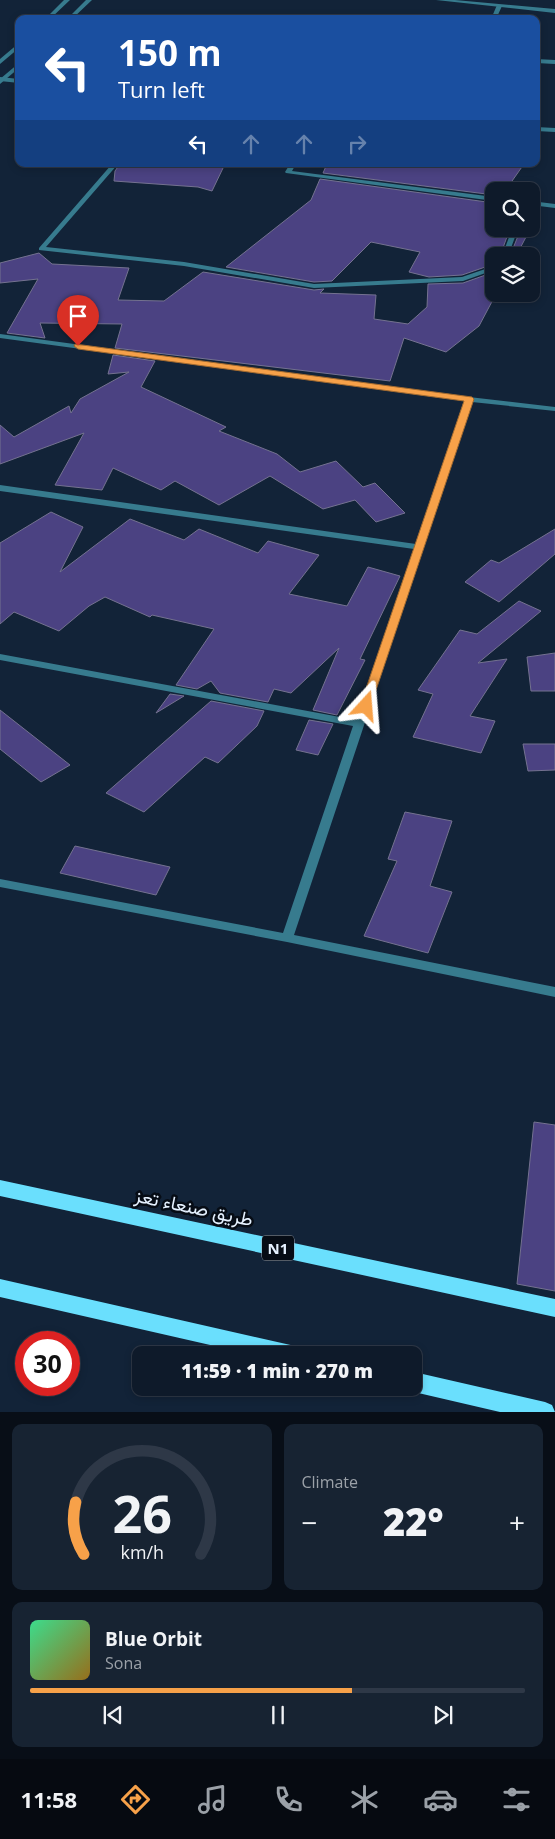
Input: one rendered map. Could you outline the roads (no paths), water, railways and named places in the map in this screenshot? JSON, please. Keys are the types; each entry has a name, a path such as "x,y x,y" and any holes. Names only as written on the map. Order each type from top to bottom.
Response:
{"highway":[{"name":"طريق صنعاء تعز","path":"0,1188 555,1308"},
{"path":"0,1288 255,1346"},
{"path":"422,1384 545,1412"}],"street":[{"path":"50,15 67,0"},
{"path":"73,15 89,0"},
{"path":"439,0 555,12"},
{"path":"505,0 555,5"},
{"path":"495,15 499,6"},
{"path":"0,62 15,48"},
{"path":"540,60 555,62"},
{"path":"1,80 15,68"},
{"path":"1,80 15,81"},
{"path":"540,128 555,130"},
{"path":"113,167 41,248 184,264 314,286 463,279 485,271"},
{"path":"291,167 288,172 485,198"},
{"path":"540,204 555,206"},
{"path":"0,336 555,409"},
{"path":"287,938 469,399"},
{"path":"0,488 420,547"},
{"path":"0,657 360,724"},
{"path":"0,883 555,992"}]}
